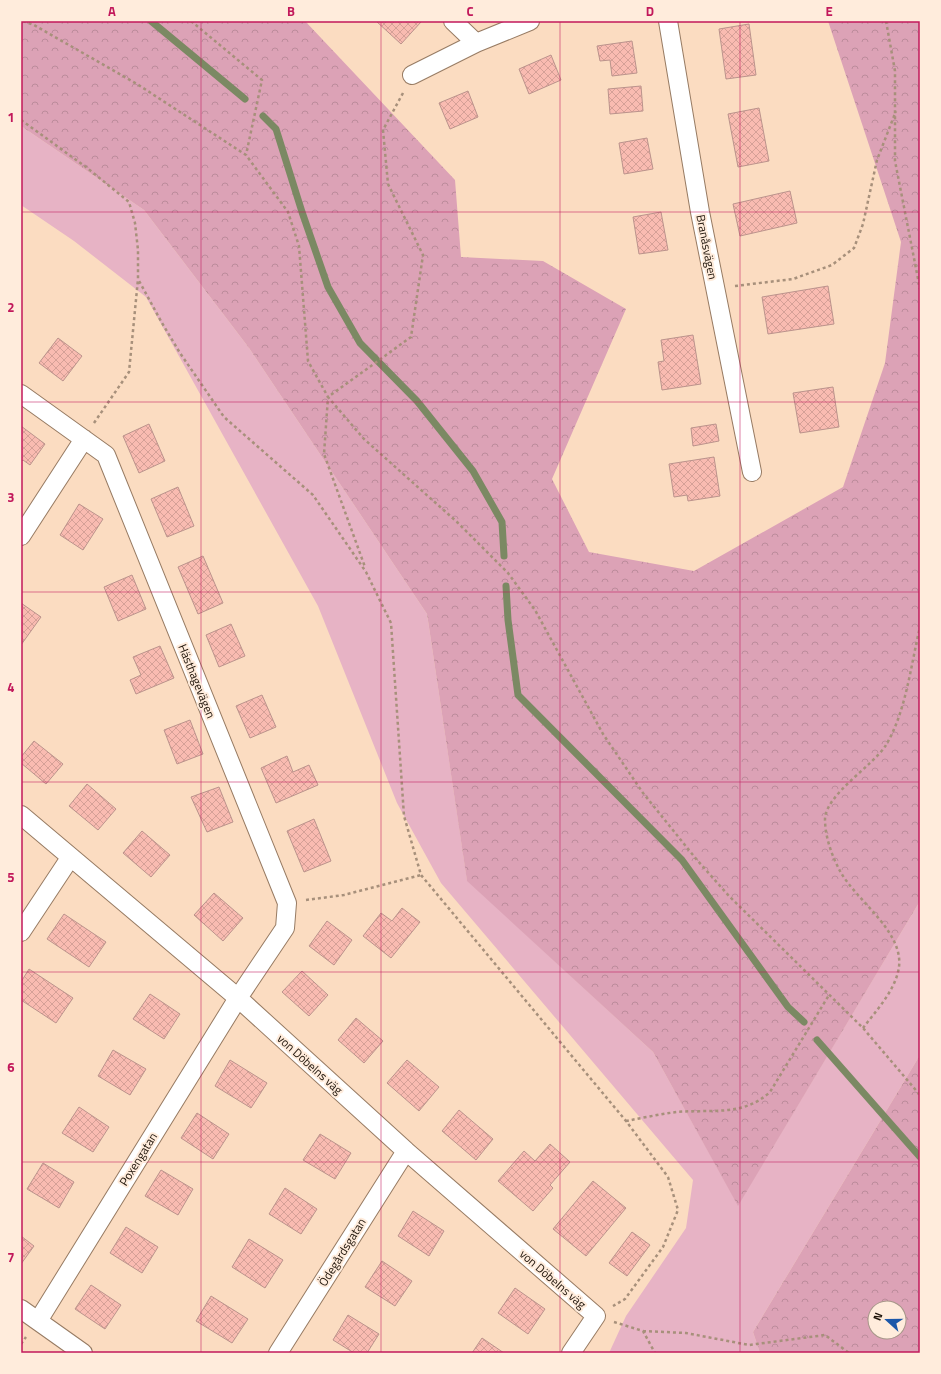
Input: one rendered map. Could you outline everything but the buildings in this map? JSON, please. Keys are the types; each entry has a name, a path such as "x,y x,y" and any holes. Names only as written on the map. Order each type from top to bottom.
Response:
{"street":[{"path":"453,21 476,43"},
{"path":"412,76 476,43 530,21"},
{"name":"Branåsvägen","path":"668,21 700,212 752,472"},
{"name":"Hästhagevägen","path":"21,394 106,455 287,903 285,928 238,998"},
{"path":"21,536 84,439"},
{"name":"von Döbelns väg","path":"21,815 70,858 238,998 406,1151 596,1316"},
{"path":"21,932 70,858"},
{"name":"Poxengatan","path":"38,1321 238,998"},
{"name":"Ödegårdsgatan","path":"278,1353 406,1151"},
{"path":"21,1309 83,1353"},
{"path":"571,1353 596,1316"}],"path":[{"path":"23,21 34,25 137,84 246,155 288,212 299,246 308,361 328,397 364,439 457,522 508,574 535,610 603,734 643,793 697,860 729,896 863,1028 920,1095"},
{"path":"191,21 262,80 246,155"},
{"path":"886,21 895,71 895,161 920,289"},
{"path":"412,76 383,130 388,184 423,254 411,337 328,397 324,454 366,572 391,623 404,816 420,874 626,1121 668,1177 678,1210 662,1247 625,1299 596,1316"},
{"path":"715,288 793,279 832,265 854,248 863,224 877,160 896,111"},
{"path":"21,120 86,167 129,202 135,222 138,250 138,279 129,372 84,439"},
{"path":"138,279 166,329 224,417 313,495 366,572"},
{"path":"863,1028 892,987 898,972 899,952 892,936 840,872 828,842 825,818 830,804 885,747 898,719 920,627"},
{"path":"287,903 344,895 420,874"},
{"path":"626,1121 677,1112 733,1110 759,1102 770,1092 829,995"},
{"path":"596,1316 643,1331 686,1334 749,1345 826,1335 850,1353"},
{"path":"643,1331 655,1353"}],"shaded area":[{"path":"21,126 144,210 249,348 427,614 467,880 653,1052 738,1205 920,901 920,1055 753,1332 760,1353 609,1353 626,1316 686,1228 693,1180 441,883 397,803 318,606 146,297 74,241 21,205"}],"green space":[{"path":"21,21 305,21 455,180 461,257 543,261 626,309 552,479 589,552 694,571 843,487 885,363 901,242 828,21 920,21 920,901 738,1206 653,1052 467,881 427,614 249,348 144,210 21,126"},
{"path":"920,1055 920,1353 760,1353 753,1332"}],"waterway":[{"path":"151,21 245,99"},
{"path":"263,116 276,129 302,212 328,287 360,343 417,401 473,471 502,522 504,556"},
{"path":"506,586 508,620 518,695 682,860 788,1007 804,1022"},
{"path":"817,1040 920,1157"}]}
